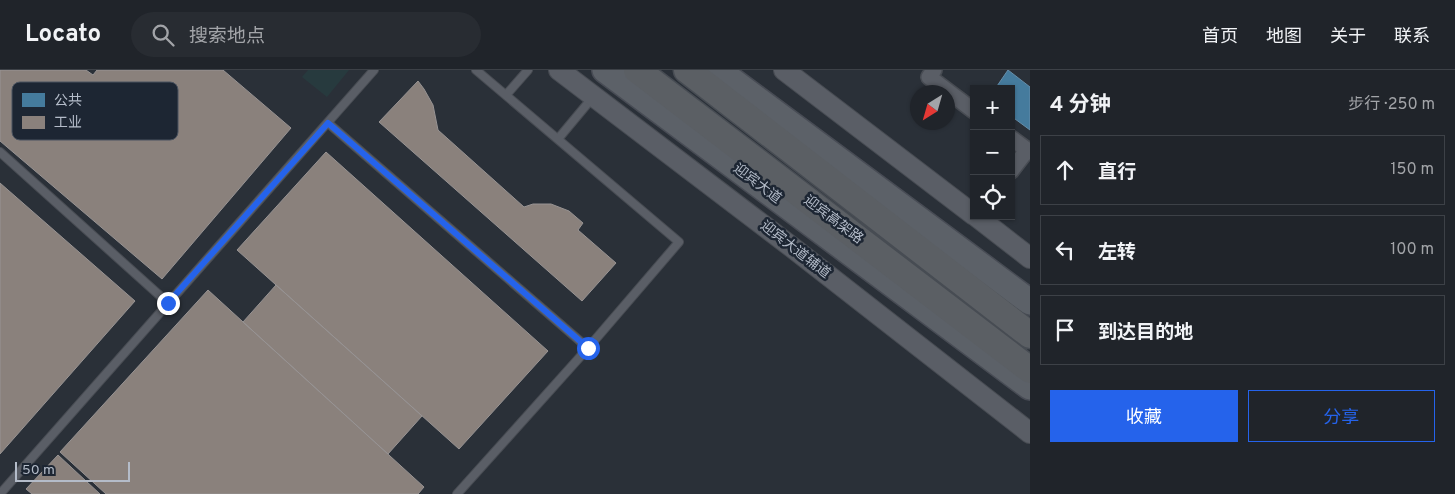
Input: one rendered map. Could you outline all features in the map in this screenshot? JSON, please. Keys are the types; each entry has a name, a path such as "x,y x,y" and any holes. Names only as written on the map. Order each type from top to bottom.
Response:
{"highway":[{"name":"迎宾高架路","path":"637,70 1030,370"},
{"name":"迎宾高架路","path":"687,70 1030,335"}],"main road":[{"name":"迎宾大道","path":"605,70 1030,387"},
{"path":"718,70 1030,302"}],"street":[{"name":"迎宾大道辅道","path":"559,70 794,248 1030,433"},
{"path":"784,70 970,211"},
{"path":"934,70 929,78 970,108"},
{"path":"1015,141 1028,151 1015,166"},
{"path":"981,220 1030,258"}],"lane":[{"path":"0,494 374,70"},
{"path":"457,494 588,348 679,242 476,70"},
{"path":"506,95 528,70"},
{"path":"558,140 593,97"},
{"path":"328,123 588,348"},
{"path":"0,152 168,303"}],"green space":[{"path":"308,70 349,70 327,97 302,77"}],"building: 公共":[{"path":"1008,70 1030,87 1030,130 1015,119 1015,85 998,85"}],"building: 工业":[{"path":"0,70 86,70 93,75 97,70 223,70 291,128 162,279 0,141"},
{"path":"418,81 433,105 438,130 524,207 533,204 551,204 569,211 583,223 578,230 616,263 582,301 379,122"},
{"path":"326,152 548,351 459,449 237,250"},
{"path":"0,183 135,301 0,454"},
{"path":"276,285 422,416 388,454 243,322"},
{"path":"208,290 424,487 418,494 106,494 60,452"},
{"path":"58,455 100,494 32,494 26,489"}],"route":[{"path":"168,303 328,123 588,348"}]}
